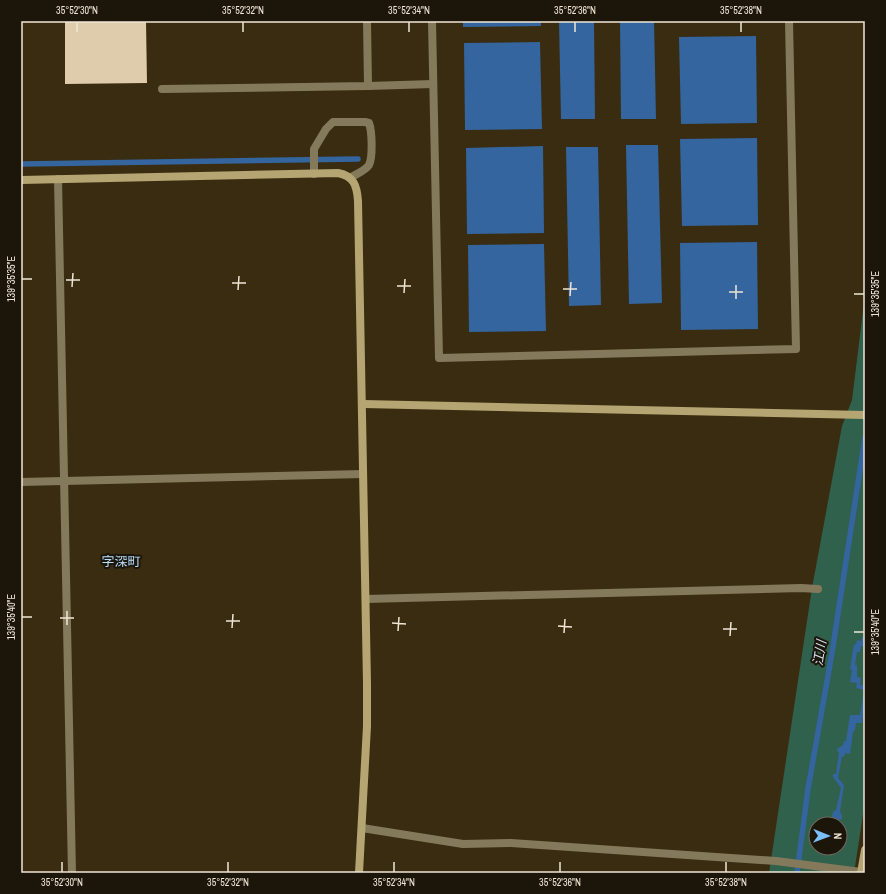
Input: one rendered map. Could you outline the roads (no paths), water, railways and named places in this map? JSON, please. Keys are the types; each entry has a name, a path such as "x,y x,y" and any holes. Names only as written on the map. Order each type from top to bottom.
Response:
{"street":[{"path":"367,21 368,86"},
{"path":"432,21 439,358 796,349 789,21"},
{"path":"162,89 433,84"},
{"path":"314,174 314,150 329,125 334,122 366,122 369,123 371,129 371,158 369,166 350,178"},
{"path":"21,180 338,174 347,175 356,188 358,201 363,404 367,726 359,873"},
{"path":"58,179 72,873"},
{"path":"363,404 865,415"},
{"path":"21,482 363,474"},
{"path":"366,599 801,588 818,589"},
{"path":"362,828 463,844 511,843 785,862 861,872 865,850"}],"water":[{"path":"463,21 541,21 541,26 463,27"},
{"path":"559,21 594,21 595,119 561,119"},
{"path":"620,21 654,21 656,119 621,119"},
{"path":"756,36 757,123 681,124 679,37"},
{"path":"540,42 542,129 465,130 464,43"},
{"path":"757,138 758,225 682,226 680,139"},
{"path":"626,145 658,145 662,303 629,304"},
{"path":"543,146 544,233 467,234 466,148"},
{"path":"566,147 598,147 601,305 569,306"},
{"path":"757,242 758,329 681,330 680,243"},
{"path":"544,244 546,331 469,332 468,245"},
{"path":"862,637 865,637 865,647 861,646 860,652 857,652 855,665 857,665 857,677 861,678 860,685 865,685 865,702 862,723 856,723 855,730 853,732 850,754 845,753 844,757 842,756 838,778 844,785 840,811 842,816 832,816 833,812 836,810 841,788 833,777 833,774 836,774 839,752 837,749 843,745 844,741 846,741 850,715 860,715 864,690 856,688 857,683 850,682 852,670 850,669 854,644 856,645 857,640 861,641"}],"waterway":[{"path":"21,164 358,159"},
{"name":"江川","path":"797,873 808,789 832,653 865,437"}],"district":[{"name":"字深町","path":"121,561"}]}
